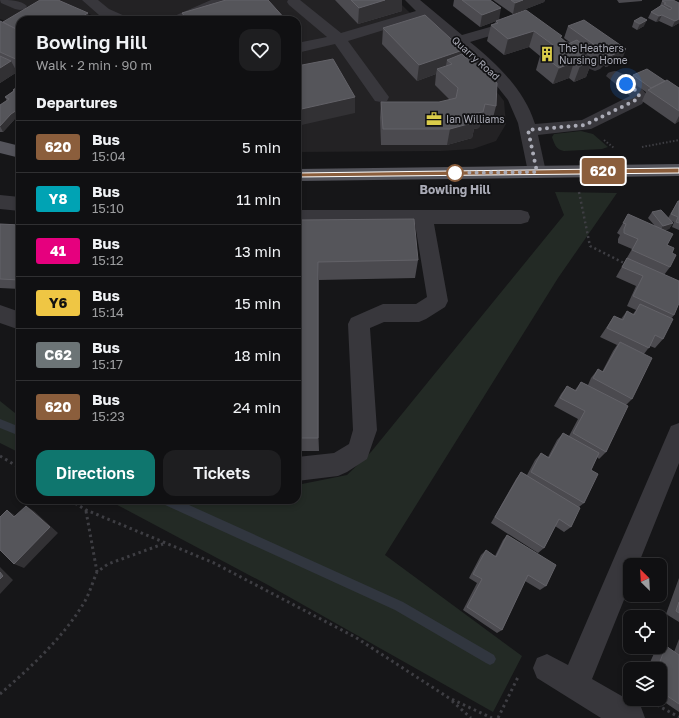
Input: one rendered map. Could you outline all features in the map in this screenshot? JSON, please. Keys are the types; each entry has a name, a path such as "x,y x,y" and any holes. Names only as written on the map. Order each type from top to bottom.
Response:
{"main road":[{"path":"0,147 16,151"},
{"path":"301,175 679,170"}],"street":[{"path":"6,0 20,6"},
{"path":"89,0 104,12 113,16"},
{"path":"186,16 223,0"},
{"name":"Quarry Road","path":"412,0 424,13 481,60 508,88 524,115 537,172"},
{"path":"294,2 339,39 381,97"},
{"path":"301,47 339,39 424,13"},
{"path":"458,40 512,23 522,22 532,24"},
{"path":"557,40 595,66"},
{"path":"528,130 585,125 636,100 639,96 638,92 614,76"},
{"path":"0,202 16,204"},
{"path":"301,217 521,217"},
{"path":"301,469 338,464 359,451 365,430 359,324 367,319 383,313 418,313 438,301 423,218"},
{"path":"0,314 16,320"},
{"path":"573,685 583,666 679,434"},
{"path":"547,668 573,685 641,710"}],"path":[{"path":"585,125 619,152 626,171"},
{"path":"576,172 590,246 630,266"},
{"path":"0,456 16,466"},
{"path":"76,504 86,510 164,544 214,563 341,630 449,698 492,718"},
{"path":"86,510 97,572"},
{"path":"0,694 15,681 65,629 86,599 97,572 108,564 164,544"},
{"path":"449,698 470,718"},
{"path":"641,710 679,717"}],"shaded area":[{"path":"0,0 397,0 489,82 504,101 506,124 496,141 473,149 441,151 301,152 301,16 94,16 61,2 29,16 16,16 16,25 0,19"},
{"path":"581,131 593,134 608,147 602,149 564,151 557,148 552,137 554,134"},
{"path":"555,192 617,193 558,278 385,555 522,656 493,712 268,585 116,504 301,504 301,484 347,475 371,452 564,215"},
{"path":"0,401 16,414 16,451 0,443"}],"building":[{"path":"40,0 58,0 88,13 83,16 16,16 16,29 3,22"},
{"path":"226,0 268,0 282,16 185,16 182,13"},
{"path":"351,0 385,0 359,8"},
{"path":"462,0 490,0 501,8 482,15"},
{"path":"511,0 523,0 515,3"},
{"path":"673,0 679,3 679,19 675,21 651,12 662,5 670,10 672,8 664,4 666,3 662,1"},
{"path":"526,10 562,36 560,37 568,44 577,40 588,49 580,52 592,61 580,66 574,62 559,68 541,54 549,51 546,48 553,45 534,31 508,39 491,25 498,23 496,21"},
{"path":"425,15 463,50 419,65 383,28"},
{"path":"641,17 647,20 640,24 634,21"},
{"path":"584,20 626,49 610,56 568,26"},
{"path":"0,21 16,29 16,59 0,52"},
{"path":"462,54 466,58 470,58 497,83 496,106 485,104 483,112 471,114 475,122 450,129 383,129 381,102 439,102 456,98 458,88 437,69 452,64 447,60"},
{"path":"0,56 11,61 0,68"},
{"path":"333,59 355,97 301,109 301,65"},
{"path":"647,69 665,81 651,88 633,75"},
{"path":"667,80 679,88 679,111 648,90"},
{"path":"16,88 16,111 0,126 0,105 9,99 5,97 14,91 13,90"},
{"path":"678,201 679,223 676,222 678,217 671,214"},
{"path":"661,210 673,223 663,226 652,212"},
{"path":"628,214 673,234 667,245 674,248 672,253 676,255 670,267 632,250 638,239 624,233 626,224 623,223"},
{"path":"414,219 418,260 318,262 318,438 301,438 301,220"},
{"path":"0,224 16,225 16,280 0,279"},
{"path":"627,258 679,281 679,303 674,315 633,296 643,276 622,267"},
{"path":"640,304 673,319 663,339 655,335 649,348 607,328 614,316 623,320 627,311 634,315"},
{"path":"620,342 652,358 632,399 593,378 598,369 603,372"},
{"path":"581,382 628,406 606,452 573,433 585,411 560,398 567,386 576,391"},
{"path":"563,433 599,453 591,470 598,474 584,503 531,472 541,453 549,458"},
{"path":"521,472 580,508 571,527 559,519 544,548 495,517"},
{"path":"26,506 50,527 14,564 0,550 0,517 7,510 14,517"},
{"path":"507,535 556,565 546,586 528,575 502,630 467,607 482,579 473,574 486,550 496,557"},
{"path":"0,572 3,576 0,579"},
{"path":"679,602 679,613 676,611"},
{"path":"667,647 679,655 679,704 667,696 667,662 660,662 663,654 667,654"}],"waterway":[{"path":"0,423 16,430"},
{"path":"176,504 399,606 490,659"}],"bus line":[{"name":"620","path":"301,175 679,170"}],"place":[{"name":"The Heathers Nursing Home","path":"547,54"},
{"name":"Ian Williams","path":"434,119"},
{"name":"Bowling Hill","path":"455,173"}],"route":[{"path":"455,173 537,172 528,130 585,125 636,100 639,96 638,92 626,84"}]}
